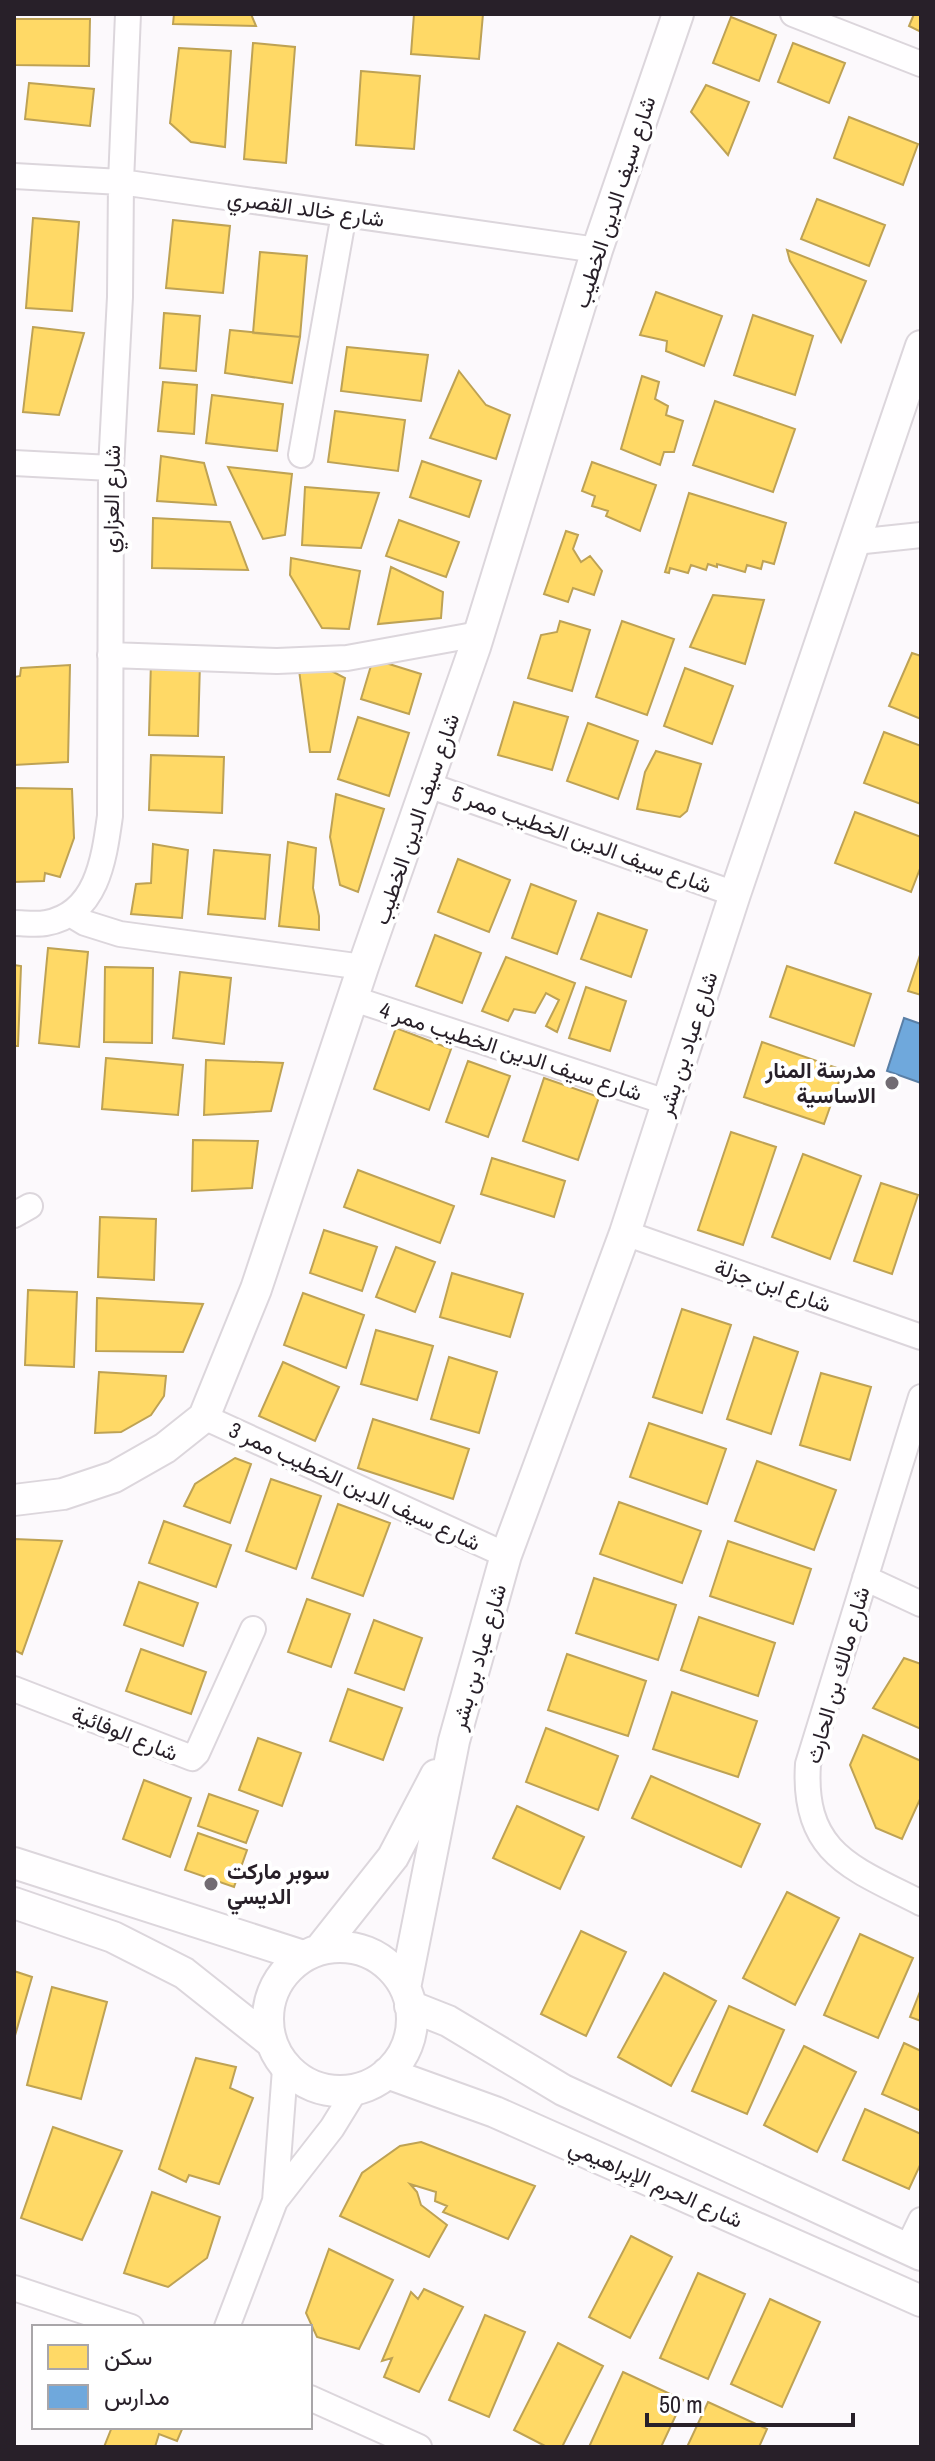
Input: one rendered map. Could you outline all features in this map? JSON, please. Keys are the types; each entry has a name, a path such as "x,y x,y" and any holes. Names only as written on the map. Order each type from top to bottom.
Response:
{"street":[{"name":"شارع العزاري","path":"70,914 92,893 105,856 110,816 111,468 120,297 128,14"},
{"name":"شارع سيف الدين الخطيب","path":"14,1500 63,1494 114,1477 165,1448 204,1417 256,1289 363,967 428,785 479,634 597,250 678,14"},
{"path":"793,14 921,64"},
{"name":"شارع خالد القصري","path":"14,176 121,182 597,250"},
{"path":"301,455 344,214"},
{"name":"شارع عباد بن بشر","path":"408,1997 454,1741 506,1555 625,1233 735,894 921,346"},
{"path":"14,463 111,468"},
{"path":"855,542 921,535"},
{"path":"110,655 277,661 347,658 479,634"},
{"name":"شارع سيف الدين الخطيب ممر 5","path":"428,785 735,894"},
{"path":"14,923 46,923 70,914 85,923 120,934 363,967"},
{"name":"شارع سيف الدين الخطيب ممر 4","path":"354,999 669,1103"},
{"name":"شارع ابن جزلة","path":"625,1233 921,1337"},
{"name":"شارع مالك بن الحارث","path":"921,1397 808,1764 806,1791 815,1824 831,1852 921,1903"},
{"name":"شارع سيف الدين الخطيب ممر 3","path":"204,1417 506,1555"},
{"path":"865,1578 921,1604"},
{"name":"شارع الوفائية","path":"14,1689 192,1758 253,1629"},
{"name":"شارع عباد بن بشر","path":"312,1952 393,1857 454,1741"},
{"path":"14,1863 312,1952"},
{"path":"14,1903 113,1937 184,1973 271,2042"},
{"path":"340,1946 369,1953 394,1971 408,1997 411,2025 399,2060 387,2073 356,2089 321,2089 305,2082 285,2069 271,2042 267,2017 272,1993 284,1972 312,1952 340,1946"},
{"name":"شارع الحرم الإبراهيمي","path":"408,1997 563,2090 914,2252"},
{"path":"228,2325 275,2201 285,2069"},
{"name":"شارع الحرم الإبراهيمي","path":"387,2073 495,2112 921,2301"},
{"path":"275,2201 332,2128 356,2089"},
{"path":"914,2252 921,2220"},
{"path":"14,2288 125,2325"},
{"path":"312,2399 419,2447"}],"building: سكن":[{"path":"174,14 251,14 256,26 173,24"},
{"path":"414,14 483,14 479,59 411,54"},
{"path":"914,14 921,14 921,32 909,26"},
{"path":"731,17 776,35 759,81 713,63"},
{"path":"14,19 90,19 89,66 14,65"},
{"path":"253,43 295,47 286,163 244,159"},
{"path":"793,43 845,63 829,103 778,82"},
{"path":"179,48 231,51 225,147 191,142 170,123"},
{"path":"361,71 420,76 414,149 356,145"},
{"path":"29,83 94,89 90,126 25,119"},
{"path":"706,85 749,102 728,155 691,112"},
{"path":"849,117 918,144 903,185 834,158"},
{"path":"817,199 885,225 869,266 801,239"},
{"path":"33,218 79,222 72,311 26,308"},
{"path":"173,220 230,226 223,293 166,288"},
{"path":"787,250 866,281 841,342 790,261"},
{"path":"260,252 307,256 300,337 253,333"},
{"path":"656,292 722,316 704,366 666,351 667,341 640,335"},
{"path":"164,313 200,316 196,371 160,368"},
{"path":"753,315 813,336 795,395 734,375"},
{"path":"33,327 84,333 59,415 23,412"},
{"path":"230,330 300,337 292,383 225,373"},
{"path":"347,347 428,355 421,401 341,391"},
{"path":"459,371 486,405 510,415 496,459 430,438"},
{"path":"642,376 659,382 655,399 668,406 666,415 683,421 674,452 664,452 660,465 621,449"},
{"path":"163,382 197,385 194,434 158,431"},
{"path":"212,395 283,404 277,451 206,443"},
{"path":"715,401 795,429 773,492 693,465"},
{"path":"335,411 405,420 398,471 328,462"},
{"path":"161,456 204,463 216,505 157,501"},
{"path":"422,461 481,481 469,517 410,497"},
{"path":"592,462 656,485 640,531 606,516 608,511 592,506 595,496 582,491"},
{"path":"228,467 292,474 285,535 263,539"},
{"path":"305,487 379,493 361,548 302,545"},
{"path":"689,493 786,523 774,564 763,561 761,569 747,565 745,572 708,564 706,570 691,565 688,573 670,568 669,573 665,572"},
{"path":"153,518 230,522 248,570 152,568"},
{"path":"399,520 459,542 446,577 386,556"},
{"path":"566,531 578,535 573,549 581,562 590,556 602,571 594,595 573,588 568,602 544,594"},
{"path":"291,558 360,571 349,629 322,628 290,575"},
{"path":"391,567 443,592 441,618 378,624"},
{"path":"713,595 764,600 745,664 690,647"},
{"path":"560,621 590,630 572,691 528,678 541,635 557,632"},
{"path":"622,621 674,639 647,715 596,697"},
{"path":"912,653 921,656 921,719 889,706"},
{"path":"373,659 421,674 409,714 361,699"},
{"path":"151,661 200,662 198,736 149,735"},
{"path":"70,665 68,762 14,765 14,677 20,676 21,668"},
{"path":"320,665 345,678 330,752 310,752 299,670"},
{"path":"685,668 733,686 712,744 664,726"},
{"path":"514,702 568,717 552,770 498,755"},
{"path":"358,717 409,733 389,796 338,779"},
{"path":"588,723 638,741 618,799 567,781"},
{"path":"884,732 921,746 921,804 864,783"},
{"path":"656,751 701,764 687,811 680,817 637,809 645,772"},
{"path":"151,755 224,757 222,813 149,810"},
{"path":"14,788 72,789 74,838 60,877 45,873 44,881 14,882"},
{"path":"336,794 384,809 358,892 340,885 330,837"},
{"path":"855,812 921,837 921,866 911,892 835,863"},
{"path":"288,842 316,848 313,888 319,930 279,926"},
{"path":"153,844 188,850 182,918 131,914 136,884 151,883"},
{"path":"214,850 270,855 265,919 208,914"},
{"path":"458,859 510,880 489,932 438,912"},
{"path":"531,884 576,901 557,954 512,938"},
{"path":"598,913 647,930 631,977 581,959"},
{"path":"435,935 481,953 462,1003 416,986"},
{"path":"48,948 88,952 79,1047 39,1043"},
{"path":"921,952 921,995 908,991"},
{"path":"506,957 575,983 557,1032 546,1026 559,1000 546,993 535,1013 514,1009 508,1021 482,1011"},
{"path":"14,965 21,966 18,1046 14,1046"},
{"path":"787,966 871,994 854,1046 770,1017"},
{"path":"105,967 153,968 152,1043 104,1042"},
{"path":"180,972 231,978 224,1044 173,1038"},
{"path":"586,987 626,1001 610,1051 569,1038"},
{"path":"396,1028 451,1049 429,1110 374,1089"},
{"path":"762,1042 843,1070 824,1124 744,1097"},
{"path":"106,1058 183,1065 178,1115 102,1109"},
{"path":"206,1060 283,1063 271,1111 204,1115"},
{"path":"468,1061 510,1076 488,1137 446,1122"},
{"path":"544,1078 599,1097 578,1160 523,1141"},
{"path":"731,1132 776,1147 743,1245 698,1230"},
{"path":"193,1140 258,1141 252,1188 192,1191"},
{"path":"803,1154 861,1176 830,1259 772,1237"},
{"path":"492,1158 565,1181 554,1217 481,1194"},
{"path":"358,1170 454,1206 440,1243 344,1207"},
{"path":"881,1183 918,1195 892,1274 854,1261"},
{"path":"100,1217 156,1219 154,1280 98,1277"},
{"path":"324,1230 377,1247 362,1291 310,1273"},
{"path":"396,1247 435,1262 415,1312 376,1297"},
{"path":"452,1273 523,1294 510,1337 440,1317"},
{"path":"28,1290 77,1292 74,1367 25,1365"},
{"path":"303,1293 364,1315 346,1368 284,1345"},
{"path":"97,1298 203,1304 183,1352 96,1351"},
{"path":"682,1309 731,1325 702,1413 653,1397"},
{"path":"376,1330 433,1346 417,1400 361,1384"},
{"path":"754,1337 798,1352 771,1434 727,1419"},
{"path":"449,1357 497,1372 479,1433 431,1419"},
{"path":"283,1362 339,1387 315,1441 259,1416"},
{"path":"99,1372 166,1376 164,1396 151,1415 121,1432 95,1433"},
{"path":"821,1373 871,1387 850,1460 800,1445"},
{"path":"373,1419 469,1449 453,1499 358,1468"},
{"path":"649,1423 726,1449 707,1504 630,1477"},
{"path":"235,1458 251,1464 230,1523 184,1506 195,1484"},
{"path":"757,1461 836,1490 814,1550 735,1521"},
{"path":"271,1479 321,1496 296,1569 246,1551"},
{"path":"619,1502 701,1531 682,1583 600,1554"},
{"path":"338,1504 390,1523 363,1596 312,1578"},
{"path":"164,1521 231,1545 216,1587 149,1563"},
{"path":"14,1539 62,1541 22,1654 14,1650"},
{"path":"728,1541 811,1569 793,1624 710,1596"},
{"path":"594,1578 676,1605 658,1660 576,1633"},
{"path":"139,1582 198,1603 183,1646 124,1625"},
{"path":"307,1599 350,1614 331,1667 288,1652"},
{"path":"699,1617 775,1643 758,1696 681,1670"},
{"path":"374,1620 422,1638 404,1690 355,1673"},
{"path":"141,1649 206,1672 191,1714 126,1691"},
{"path":"567,1654 646,1681 628,1736 548,1710"},
{"path":"904,1658 921,1664 921,1729 873,1708"},
{"path":"348,1689 402,1708 383,1760 330,1741"},
{"path":"672,1692 757,1721 738,1777 653,1749"},
{"path":"546,1728 618,1756 598,1810 526,1782"},
{"path":"863,1735 921,1761 921,1797 902,1839 876,1828 850,1765"},
{"path":"258,1738 301,1753 282,1806 239,1790"},
{"path":"651,1776 760,1824 741,1867 632,1818"},
{"path":"144,1780 191,1798 170,1857 123,1839"},
{"path":"209,1794 258,1811 246,1843 198,1826"},
{"path":"517,1806 584,1837 560,1889 493,1858"},
{"path":"198,1833 247,1850 234,1887 185,1870"},
{"path":"787,1892 839,1918 795,2005 743,1978"},
{"path":"581,1931 626,1952 586,2036 541,2014"},
{"path":"860,1934 913,1958 878,2038 824,2015"},
{"path":"14,1971 32,1977 14,2039"},
{"path":"664,1973 716,2001 671,2086 618,2057"},
{"path":"52,1987 107,2002 81,2099 27,2085"},
{"path":"921,1989 921,2021 910,2017"},
{"path":"729,2006 784,2030 747,2114 692,2091"},
{"path":"904,2043 921,2051 921,2111 882,2094"},
{"path":"804,2046 856,2072 817,2152 764,2125"},
{"path":"196,2058 236,2067 230,2088 253,2098 219,2184 189,2175 186,2182 159,2169"},
{"path":"865,2109 921,2134 921,2163 909,2189 843,2160"},
{"path":"53,2127 122,2151 82,2240 21,2218"},
{"path":"421,2142 535,2186 508,2239 443,2212 447,2206 435,2201 436,2192 410,2184 417,2192 421,2205 447,2225 429,2257 340,2216 362,2173 400,2146"},
{"path":"152,2192 220,2217 207,2258 168,2287 124,2273"},
{"path":"631,2236 672,2257 630,2338 589,2317"},
{"path":"329,2249 393,2280 359,2349 317,2337 306,2313"},
{"path":"698,2273 745,2294 708,2379 660,2358"},
{"path":"424,2289 463,2307 419,2392 384,2377 392,2358 382,2361 411,2292 418,2299"},
{"path":"770,2299 820,2322 782,2407 731,2384"},
{"path":"485,2315 525,2332 489,2417 449,2400"},
{"path":"558,2343 603,2366 562,2447 547,2447 514,2430"},
{"path":"623,2372 683,2400 661,2447 589,2447"},
{"path":"708,2402 767,2429 759,2447 687,2447"},
{"path":"111,2429 182,2429 177,2441 159,2434 155,2447 104,2447"}],"building: مدارس":[{"path":"904,1018 921,1024 921,1083 887,1071"}],"place":[{"name":"مدرسة المنار الاساسية","path":"892,1083"},
{"name":"سوبر ماركت الديسي","path":"211,1884"}]}
